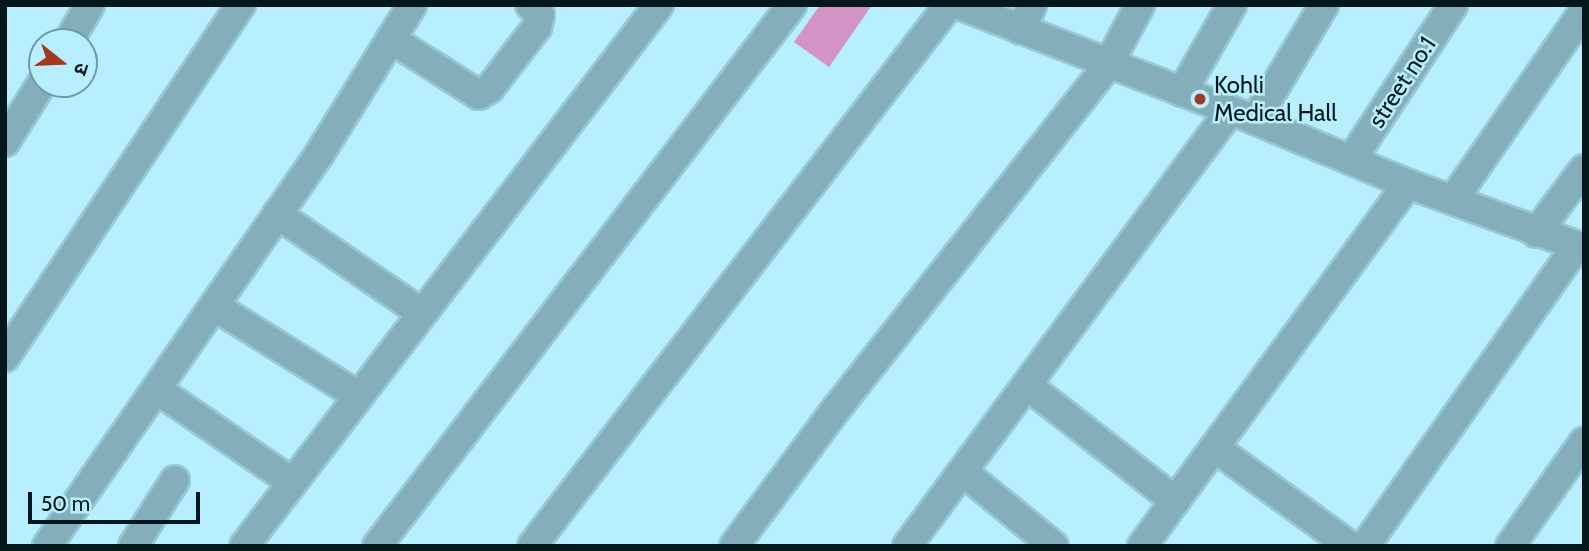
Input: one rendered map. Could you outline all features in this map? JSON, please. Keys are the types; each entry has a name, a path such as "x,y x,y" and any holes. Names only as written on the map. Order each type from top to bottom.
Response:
{"street":[{"path":"76,28 90,5"},
{"path":"5,357 241,5"},
{"path":"47,546 277,214 412,5"},
{"path":"391,39 479,95 490,88 537,27 540,15 530,5"},
{"path":"244,546 659,5"},
{"path":"377,546 792,5"},
{"path":"533,546 949,5"},
{"path":"959,5 1026,18 1108,65 1352,159 1408,184 1580,247 1365,546"},
{"path":"734,546 837,408 1108,65 1140,5"},
{"path":"1182,92 1231,5"},
{"path":"907,546 1028,386 1242,116 1324,5"},
{"name":"street no.1","path":"1352,159 1453,5"},
{"path":"1453,200 1584,11"},
{"path":"5,142 33,98"},
{"path":"1536,233 1584,169"},
{"path":"1142,546 1408,184"},
{"path":"277,214 421,312"},
{"path":"214,306 357,396"},
{"path":"1028,386 1175,501"},
{"path":"156,389 292,482"},
{"path":"1510,546 1584,442"},
{"path":"1214,448 1350,546"},
{"path":"963,472 1054,546"},
{"path":"132,546 175,480"}],"building":[{"path":"820,5 872,5 829,67 794,42"}],"place":[{"name":"Kohli Medical Hall","path":"1200,99"}]}
